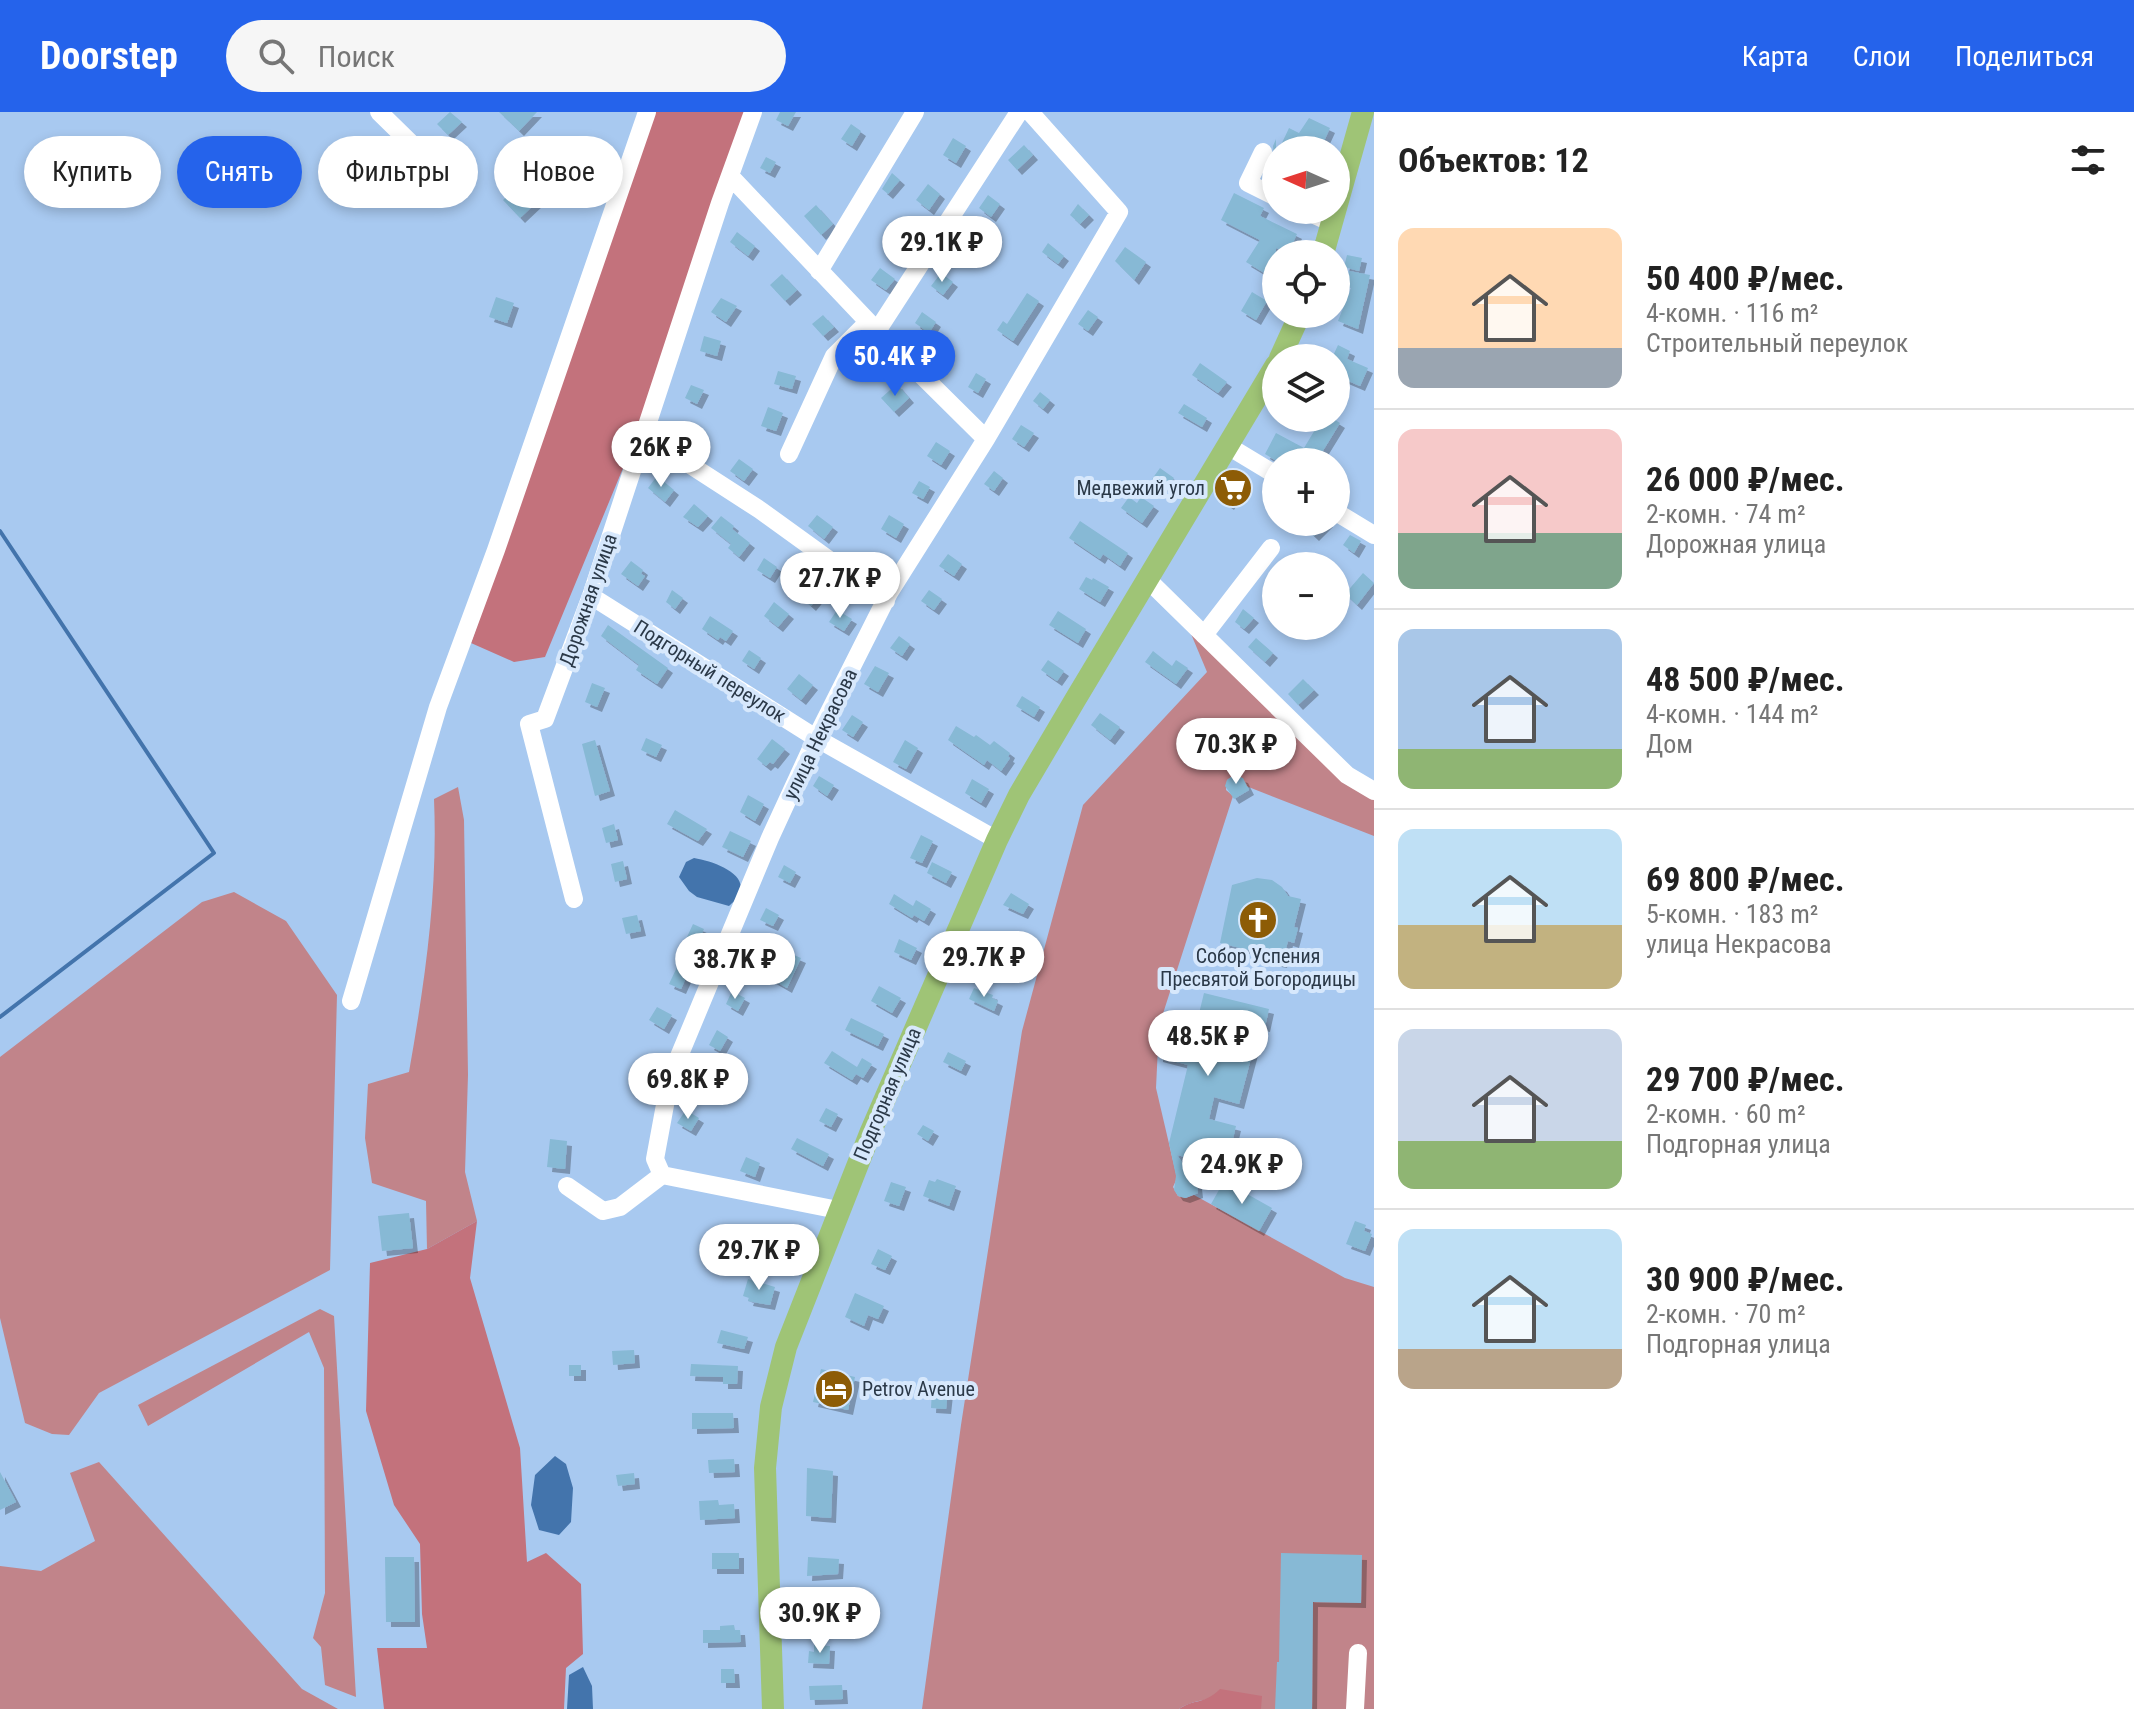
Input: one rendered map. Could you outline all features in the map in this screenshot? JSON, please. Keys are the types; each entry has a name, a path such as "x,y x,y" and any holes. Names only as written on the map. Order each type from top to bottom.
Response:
{"main road":[{"path":"1350,159 1363,112"},
{"name":"Подгорная улица","path":"773,1709 765,1468 771,1407 786,1347 838,1210 1019,795 1262,389"}],"street":[{"path":"379,112 404,136"},
{"path":"351,1001 438,707 496,550 647,112"},
{"name":"Дорожная улица","path":"574,899 529,724 545,719 591,596 720,203 753,112"},
{"path":"819,271 915,112"},
{"path":"789,454 834,356 872,326 1019,112"},
{"name":"улица Некрасова","path":"659,1167 670,1078 770,838 816,738 886,601 986,439 1119,212 1030,112"},
{"path":"1262,154 1248,183 1262,190"},
{"path":"731,177 872,326 986,439"},
{"path":"644,435 760,510 886,601"},
{"path":"1228,446 1262,467"},
{"path":"1350,520 1374,535"},
{"path":"1204,635 1271,548"},
{"path":"1147,579 1273,706 1347,775 1374,791"},
{"name":"Подгорный переулок","path":"591,596 816,738 997,840"},
{"path":"567,1186 603,1211 620,1207 659,1167 838,1210"},
{"path":"1355,1709 1358,1653"}],"shaded area":[{"path":"655,112 746,112 640,427 545,657 514,662 471,643"},
{"path":"1186,622 1374,788 1374,836 1246,786 1240,776 1234,775 1227,780 1226,790 1233,796 1159,1026 1156,1088 1177,1178 1173,1187 1178,1196 1186,1198 1194,1195 1345,1278 1374,1287 1374,1709 1261,1709 1261,1696 1208,1699 1179,1709 922,1709 961,1425 1022,1031 1083,805 1207,672"},
{"path":"458,787 464,820 468,1075 465,1172 477,1221 427,1249 426,1201 372,1183 365,1138 368,1084 409,1072 429,936 434,868 434,799"},
{"path":"234,892 286,921 337,995 330,1270 99,1393 69,1435 52,1434 25,1423 0,1318 0,1057 202,902"},
{"path":"477,1221 470,1278 520,1448 527,1562 546,1553 581,1584 583,1654 566,1668 564,1709 384,1709 377,1648 427,1648 422,1614 420,1544 394,1505 366,1411 370,1263 427,1249"},
{"path":"320,1309 334,1316 356,1697 325,1685 321,1647 313,1638 325,1593 324,1368 309,1332 148,1426 138,1405"},
{"path":"99,1462 302,1689 338,1709 0,1709 0,1566 41,1571 95,1541 70,1473"},
{"path":"1220,1689 1262,1696 1261,1709 1179,1709 1209,1697"}],"water":[{"path":"694,858 714,863 733,873 739,880 741,888 738,896 729,906 697,897 689,891 679,877 686,862"},
{"path":"555,1456 566,1464 573,1488 571,1522 559,1535 539,1530 531,1505 535,1475"},
{"path":"583,1667 592,1686 593,1709 567,1709 569,1675"}],"building":[{"path":"450,112 462,122 448,135 437,124"},
{"path":"499,112 537,112 519,131"},
{"path":"780,112 796,112 788,126 776,120"},
{"path":"1309,118 1330,128 1326,136 1285,136 1289,128 1299,133"},
{"path":"851,124 861,131 852,146 841,139"},
{"path":"953,138 966,146 956,163 943,155"},
{"path":"1024,145 1033,155 1017,170 1008,160"},
{"path":"766,157 776,162 770,173 760,168"},
{"path":"892,173 900,180 888,194 882,189"},
{"path":"928,184 940,194 929,210 916,200"},
{"path":"1234,193 1262,207 1262,224 1276,224 1297,234 1294,240 1262,240 1262,272 1246,262 1260,240 1221,220"},
{"path":"988,195 1000,204 991,217 979,208"},
{"path":"1078,204 1089,215 1080,224 1070,215"},
{"path":"816,205 833,224 821,235 804,216"},
{"path":"511,208 531,208 520,218"},
{"path":"905,222 918,230 909,244 896,235"},
{"path":"966,228 981,237 974,249 959,241"},
{"path":"737,232 755,246 748,256 730,242"},
{"path":"1048,243 1064,256 1058,264 1042,252"},
{"path":"1125,247 1146,262 1134,280 1115,261"},
{"path":"1350,256 1362,258 1359,271 1350,269"},
{"path":"880,268 895,279 886,290 871,280"},
{"path":"1350,271 1370,275 1358,329 1350,326"},
{"path":"941,273 953,282 943,295 931,286"},
{"path":"782,274 797,290 785,301 770,285"},
{"path":"1252,292 1262,298 1262,310 1256,320 1241,311"},
{"path":"1027,293 1039,301 1013,341 997,330 1003,321 1007,324"},
{"path":"496,297 514,303 507,323 489,317"},
{"path":"721,298 737,306 726,322 711,312"},
{"path":"1088,310 1098,317 1088,331 1078,324"},
{"path":"922,312 936,322 929,333 915,323"},
{"path":"823,315 834,327 823,336 812,324"},
{"path":"704,336 721,341 717,356 700,351"},
{"path":"859,354 871,366 861,375 849,364"},
{"path":"1350,360 1368,368 1360,386 1350,382"},
{"path":"1200,363 1227,382 1218,393 1192,375"},
{"path":"778,371 796,376 792,389 774,384"},
{"path":"976,373 986,379 978,393 968,387"},
{"path":"897,384 909,398 894,412 881,398"},
{"path":"691,385 704,390 697,404 685,398"},
{"path":"1040,392 1050,400 1043,409 1033,401"},
{"path":"1184,404 1207,418 1202,427 1178,413"},
{"path":"768,407 783,413 776,431 761,426"},
{"path":"1021,425 1034,433 1024,447 1012,439"},
{"path":"1314,432 1334,432 1325,448 1304,448"},
{"path":"1276,433 1304,448 1268,448"},
{"path":"936,442 950,451 941,465 927,456"},
{"path":"739,459 753,469 744,481 730,471"},
{"path":"1160,468 1174,478 1166,489 1152,479"},
{"path":"994,471 1003,478 994,491 984,484"},
{"name":"Медвежий угол","path":"1236,472 1246,478 1229,505 1219,498"},
{"path":"657,476 674,490 665,502 648,488"},
{"path":"919,481 930,487 923,499 912,493"},
{"path":"1129,497 1137,503 1141,497 1154,506 1142,523 1121,508"},
{"path":"694,504 708,516 698,527 683,517"},
{"path":"817,515 833,527 824,539 808,526"},
{"path":"889,515 904,524 896,538 881,529"},
{"path":"721,516 750,543 739,557 728,548 731,544 711,528"},
{"path":"1080,521 1128,553 1120,566 1103,554 1100,559 1069,538"},
{"path":"1350,535 1361,541 1354,553 1343,545"},
{"path":"866,554 885,570 878,581 859,567"},
{"path":"948,554 962,564 954,576 939,566"},
{"path":"764,558 777,567 770,578 757,570"},
{"path":"631,561 643,570 641,574 645,576 638,586 621,574"},
{"path":"1363,573 1374,583 1357,605 1350,599 1350,588"},
{"path":"1086,577 1109,587 1100,602 1079,589"},
{"path":"808,585 820,595 811,606 800,596"},
{"path":"672,590 683,598 675,609 666,602"},
{"path":"929,590 942,599 934,610 921,601"},
{"path":"774,602 789,614 778,627 764,616"},
{"path":"1243,609 1254,618 1244,629 1235,622"},
{"path":"837,610 852,619 844,631 829,622"},
{"path":"1058,611 1086,629 1078,643 1049,625"},
{"path":"710,616 733,631 726,641 720,637 718,640 702,629"},
{"path":"608,625 668,668 657,684 636,670 639,665 601,636"},
{"path":"899,636 910,644 902,656 890,648"},
{"path":"1256,638 1273,653 1265,662 1248,647"},
{"path":"749,650 761,658 754,669 742,661"},
{"path":"1153,651 1172,666 1176,660 1188,668 1176,684 1145,662"},
{"path":"1048,660 1064,671 1057,681 1041,670"},
{"path":"875,666 889,673 878,692 864,684"},
{"path":"799,674 813,685 801,700 787,689"},
{"path":"1303,679 1314,690 1298,705 1288,694"},
{"path":"592,683 605,688 597,707 585,702"},
{"path":"1022,696 1040,707 1034,717 1016,706"},
{"path":"1100,713 1120,727 1110,740 1091,725"},
{"path":"852,715 863,722 853,737 842,730"},
{"path":"956,726 990,745 994,741 1010,753 1001,771 987,760 984,765 948,740"},
{"path":"646,738 662,745 656,757 641,750"},
{"path":"772,739 785,749 773,764 770,762 766,766 757,759"},
{"path":"595,740 610,791 595,796 582,744"},
{"path":"905,740 918,748 906,769 893,762"},
{"path":"1234,775 1243,778 1249,790 1234,799 1225,786"},
{"path":"819,776 834,785 827,796 813,786"},
{"path":"972,779 989,789 981,803 965,793"},
{"path":"748,795 764,804 755,821 740,812"},
{"path":"675,810 707,829 698,841 667,824"},
{"path":"614,824 618,840 606,843 602,828"},
{"path":"730,831 751,841 743,857 722,847"},
{"path":"921,835 933,841 922,863 910,858"},
{"path":"623,861 627,879 615,882 611,864"},
{"path":"932,862 952,872 946,883 927,873"},
{"path":"784,865 796,872 790,883 778,877"},
{"name":"Собор Успения Пресвятой Богородицы","path":"1257,878 1272,880 1288,896 1301,899 1294,927 1298,928 1294,943 1288,941 1282,963 1271,961 1273,956 1220,943 1232,885"},
{"path":"1011,893 1029,904 1023,914 1003,905"},
{"path":"894,894 913,906 916,900 931,909 924,921 914,915 912,918 889,904"},
{"path":"766,908 779,915 773,926 760,920"},
{"path":"637,915 641,931 626,934 622,918"},
{"path":"693,924 704,929 698,942 687,937"},
{"path":"899,939 917,948 911,960 894,952"},
{"path":"780,949 801,958 787,988 766,976"},
{"path":"678,965 689,971 681,989 669,984"},
{"path":"879,986 901,998 892,1013 871,1001"},
{"path":"974,988 993,995 992,998 998,1001 994,1011 969,999"},
{"path":"732,991 745,998 738,1011 726,1004"},
{"path":"1204,993 1269,1009 1265,1027 1250,1023 1245,1045 1254,1047 1239,1104 1214,1097 1209,1119 1236,1126 1229,1155 1200,1148 1197,1160 1177,1155 1197,1184 1198,1193 1185,1198 1178,1196 1174,1190 1176,1176 1169,1143 1188,1065 1158,1057 1159,1025 1194,1034"},
{"path":"657,1007 672,1015 664,1029 649,1020"},
{"path":"851,1018 884,1034 878,1046 845,1030"},
{"path":"717,1030 728,1037 720,1051 709,1045"},
{"path":"832,1051 857,1067 862,1058 872,1064 863,1078 856,1074 852,1080 824,1063"},
{"path":"948,1052 966,1061 961,1071 943,1062"},
{"path":"699,1071 712,1077 704,1093 691,1088"},
{"path":"826,1108 838,1114 831,1127 819,1121"},
{"path":"686,1110 699,1118 691,1131 677,1123"},
{"path":"923,1125 934,1131 928,1141 917,1134"},
{"path":"797,1138 829,1154 823,1166 791,1149"},
{"path":"550,1139 567,1141 565,1169 547,1167"},
{"path":"746,1157 760,1163 755,1177 740,1171"},
{"path":"937,1179 956,1186 949,1206 923,1196 929,1180 935,1182"},
{"path":"1224,1181 1272,1208 1259,1231 1211,1204"},
{"path":"891,1182 906,1187 899,1206 884,1201"},
{"path":"409,1213 413,1248 382,1251 378,1216"},
{"path":"1355,1221 1366,1225 1364,1231 1372,1234 1365,1251 1346,1244"},
{"path":"768,1225 785,1231 780,1247 762,1241"},
{"path":"878,1249 892,1256 885,1270 871,1264"},
{"path":"748,1279 775,1287 770,1305 748,1301 749,1298 743,1296"},
{"path":"855,1293 884,1306 878,1319 868,1315 864,1326 845,1317"},
{"path":"721,1330 748,1337 744,1349 717,1343"},
{"path":"634,1350 635,1363 613,1365 612,1351"},
{"path":"691,1364 738,1366 737,1384 723,1384 723,1377 690,1376"},
{"path":"569,1365 581,1365 581,1376 569,1376"},
{"name":"Petrov Avenue","path":"821,1369 855,1377 848,1410 813,1402"},
{"path":"932,1390 948,1391 946,1409 931,1408"},
{"path":"692,1413 733,1413 734,1428 692,1429"},
{"path":"734,1459 735,1472 709,1473 708,1460"},
{"path":"807,1468 833,1471 831,1518 806,1516"},
{"path":"0,1472 16,1502 0,1510"},
{"path":"634,1473 635,1484 618,1486 616,1475"},
{"path":"718,1500 719,1505 734,1504 735,1518 700,1520 699,1501"},
{"path":"712,1553 739,1553 739,1569 712,1569"},
{"path":"1281,1553 1362,1555 1361,1603 1313,1602 1312,1709 1275,1709"},
{"path":"385,1557 414,1557 415,1622 386,1622"},
{"path":"808,1557 839,1559 838,1574 807,1576"},
{"path":"806,1601 829,1603 828,1619 814,1618 814,1614 805,1613"},
{"path":"734,1625 735,1630 740,1630 741,1642 703,1643 703,1630 720,1630 720,1626"},
{"path":"814,1645 830,1646 829,1664 808,1663 809,1651 814,1652"},
{"path":"721,1669 734,1669 735,1683 721,1683"},
{"path":"842,1685 843,1699 810,1700 809,1686"}],"waterway":[{"path":"0,531 214,853 0,1017"}],"place":[{"name":"Медвежий угол","path":"1233,488"},
{"name":"Собор Успения Пресвятой Богородицы","path":"1258,920"},
{"name":"Petrov Avenue","path":"834,1389"}]}
